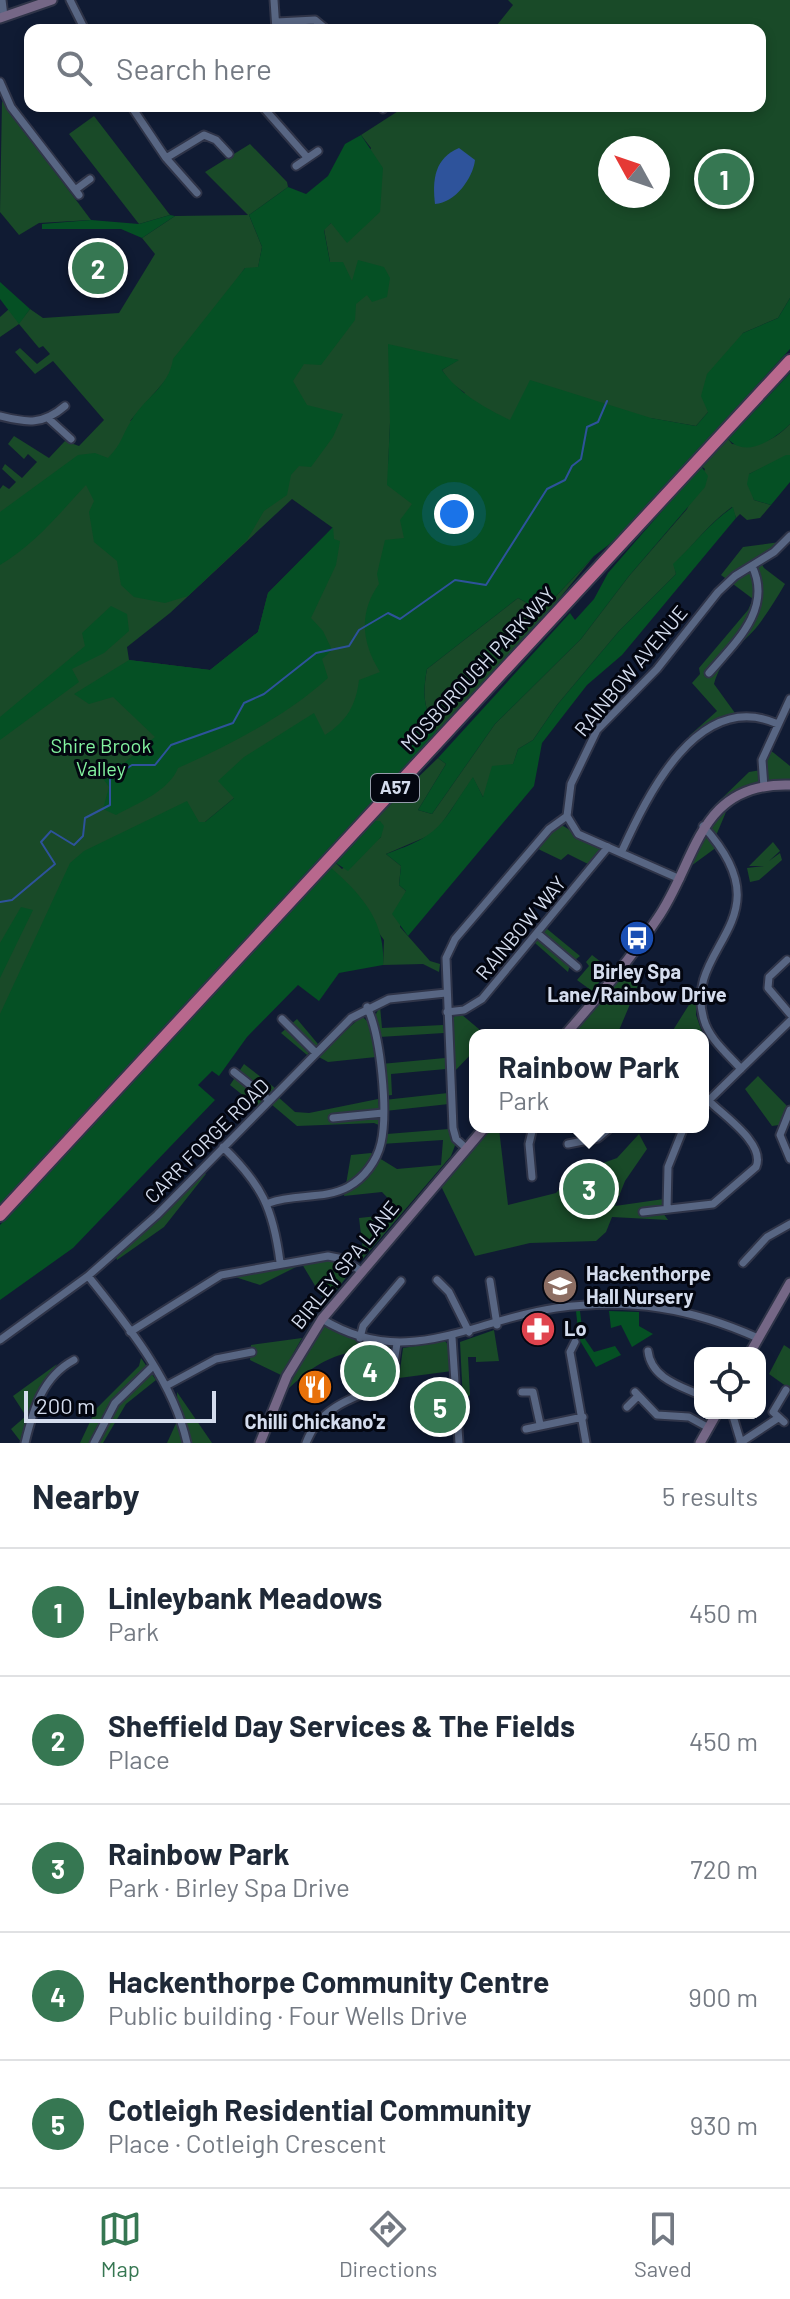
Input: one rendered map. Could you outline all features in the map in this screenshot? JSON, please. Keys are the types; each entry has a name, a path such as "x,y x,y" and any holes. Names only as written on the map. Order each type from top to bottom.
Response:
{"highway":[{"name":"MOSBOROUGH PARKWAY","path":"0,1215 790,361"}],"street":[{"path":"2,0 2,17 52,0"},
{"path":"70,0 82,24"},
{"path":"274,0 276,24"},
{"path":"289,24 315,20 320,24"},
{"path":"0,82 11,107 77,192 90,179"},
{"path":"138,112 166,158 197,193"},
{"path":"270,112 306,156"},
{"path":"204,135 205,123"},
{"path":"166,158 204,135"},
{"path":"204,135 216,140 229,154"},
{"path":"296,166 306,156 318,151"},
{"path":"0,416 22,422 49,419 65,406"},
{"path":"49,419 71,439"},
{"name":"RAINBOW AVENUE","path":"567,816 571,784 597,730 657,669 718,592 774,552 790,536"},
{"path":"709,673 738,638 758,605 760,587 752,566"},
{"path":"764,787 762,760 790,699"},
{"path":"621,853 656,781 697,738 739,716 753,715 778,724"},
{"path":"570,1029 648,933 680,879 703,826 731,802 764,787 790,785"},
{"path":"467,1149 456,1139 453,1128 445,968 451,945 549,829 567,816 578,834 680,879"},
{"path":"703,826 732,856 744,883 741,913 707,982 702,1011 709,1029"},
{"name":"RAINBOW WAY","path":"447,1012 464,1010 482,999 608,847"},
{"path":"538,934 577,967"},
{"path":"787,960 769,977 768,988 790,1014"},
{"name":"CARR FORGE ROAD","path":"0,1340 88,1276 157,1215 316,1053 367,1007 389,999 446,993"},
{"path":"269,1203 335,1192 353,1183 378,1154 383,1113 374,1027 367,1007"},
{"path":"282,1019 316,1053"},
{"path":"709,1100 790,1021"},
{"path":"709,1029 741,1069"},
{"path":"234,1072 269,1100"},
{"path":"643,1212 713,1204 758,1163 755,1147 709,1106"},
{"path":"790,1110 780,1135 790,1159"},
{"path":"333,1118 383,1113"},
{"name":"BIRLEY SPA LANE","path":"260,1443 287,1376 322,1319 480,1133"},
{"path":"530,1133 532,1177"},
{"path":"568,1144 592,1140 601,1133"},
{"path":"667,1209 668,1167 682,1133"},
{"path":"223,1147 253,1179 269,1203 280,1262"},
{"path":"743,1263 767,1237 790,1224"},
{"path":"130,1332 221,1275 280,1262 328,1256 343,1259 361,1271"},
{"path":"88,1276 166,1386 181,1416 187,1443"},
{"path":"437,1280 449,1292 469,1332"},
{"path":"360,1338 363,1326 401,1281"},
{"path":"490,1281 497,1325"},
{"path":"753,1347 790,1283"},
{"path":"322,1319 360,1338 397,1343 452,1337 559,1308 668,1308 701,1315 758,1338"},
{"path":"452,1337 459,1443"},
{"path":"575,1342 570,1352 586,1443"},
{"path":"306,1443 317,1424 342,1402 368,1389 391,1383 397,1343"},
{"path":"648,1351 651,1363 676,1387 694,1393"},
{"path":"166,1386 216,1359 252,1352"},
{"path":"25,1443 35,1406 46,1385 74,1360"},
{"path":"94,1443 115,1403 153,1366"},
{"path":"733,1419 740,1443 781,1420 774,1408 786,1390"},
{"path":"522,1392 533,1392 540,1424"},
{"path":"627,1407 636,1395 657,1415 685,1416 709,1428"},
{"path":"526,1429 583,1417"},
{"path":"700,1443 714,1419"},
{"path":"723,1419 735,1428"}],"green space":[{"name":"Shire Brook Valley","path":"508,0 790,0 790,298 778,318 743,333 708,412 696,426 650,418 387,707 234,798 205,822 199,822 0,1056 0,489 3,485 9,489 16,482 2,469 5,464 22,478 37,462 28,454 24,459 8,444 14,436 49,458 65,441 79,446 104,420 53,361 35,374 15,352 20,348 37,364 50,354 43,346 39,348 19,324 0,337 0,317 9,309 19,323 30,309 43,318 119,313 155,254 142,238 175,216 248,215 205,172 250,144 287,182 288,187 249,215 262,247 258,268 245,268 171,374 130,421 330,262 324,229 331,223 371,148 361,135 397,112 766,112 766,24 498,24 513,5","holes":["412,352 458,360 442,370 450,382 465,393 388,471 390,423","292,499 333,528 268,593 258,632 210,670 129,660 127,647 170,613"]},
{"path":"2,101 91,220 39,223 19,235 0,212"},
{"path":"94,116 170,215 139,224 69,134"},
{"path":"361,135 383,168 380,212 347,243 331,223 324,230 330,262 343,262 352,281 358,260 384,267 390,278 387,297 372,302 367,295 356,304 355,320 321,365 304,364 293,381 307,405 343,414 333,437 311,467 299,466 291,475 287,495 264,511 247,540 188,596 165,603 134,597 121,585 117,561 94,542 89,512 94,501 86,485 35,538 0,565 0,512 78,455 95,453 108,458 136,413 167,377 173,359 245,268 258,267 262,247 249,215 288,187 306,194 328,176 345,144"},
{"path":"175,216 142,238 121,229 42,229 42,224 91,220 139,224"},
{"path":"0,282 30,309 19,324 0,299"},
{"path":"790,298 790,349 619,537 594,556 542,611 518,598 427,669 425,702 437,732 0,1205 0,1014 70,863 84,851 187,801 199,822 205,822 234,798 218,781 244,757 314,713 325,735 349,712 359,680 380,672 366,638 368,605 379,584 377,574 385,540 404,538 400,520 412,504 387,485 390,423 388,344 459,360 442,370 448,378 473,399 510,420 530,380 651,418 696,426 708,412 701,396 707,374 743,333 778,318"},
{"path":"790,373 790,424 760,445 735,445 728,439"},
{"path":"790,424 790,455 749,474 754,500 771,505 760,518 747,520 740,514 736,518 732,507 716,520 674,564 676,574 619,631 557,705 533,740 518,749 513,765 483,797 473,778 435,833 386,854 401,866 399,885 406,891 400,927 430,961 440,964 439,972 423,964 383,965 384,940 330,867 336,863 342,869 381,837 380,821 373,821 438,758 446,764 418,810 432,814 495,724 581,639 629,576 687,509 705,469 701,466 728,439 732,444 764,442"},
{"path":"790,455 790,482 771,505 754,500 747,484 749,474"},
{"path":"701,466 708,476 705,487 629,576 581,639 495,724 432,814 418,810 446,764 438,758 570,613 575,620 594,599 608,573"},
{"path":"733,507 736,518 622,655 587,685 542,743 534,786 408,936 392,914 406,891 399,885 401,866 386,854 419,840 439,826 473,777 483,797 492,766 513,764 518,749 533,740 557,705 619,631 676,574 673,564"},
{"path":"333,527 334,539 340,541 336,565 311,618 323,631 332,650 322,659 328,678 257,729 178,768 168,783 143,801 116,815 103,809 109,787 99,773 107,763 124,763 155,737 113,697 89,704 74,694 129,660 210,670 258,632 268,593"},
{"path":"780,542 759,559 764,568 785,584 756,628 726,660 714,684 735,713 692,739 689,736 717,711 692,683 700,674 699,668 748,610 753,599 721,575 743,547"},
{"path":"594,556 546,615 437,732 425,702 427,669 518,598 542,611"},
{"path":"111,606 127,614 129,631 104,653 72,669 79,682 0,740 0,717 85,646 82,633"},
{"path":"769,749 790,766 790,782 755,785 714,806 749,772 761,770"},
{"path":"726,812 715,838 721,844 691,866 708,828"},
{"path":"373,821 380,821 384,826 381,837 348,871 336,863"},
{"path":"560,824 601,849 590,865 568,854 561,860 536,848"},
{"path":"773,842 780,851 769,861 780,853 782,860 759,880 750,882 747,868 764,866 749,866"},
{"path":"330,867 361,898 376,922 383,949 383,965 339,973 319,1001 298,985 247,1037 219,1076 212,1071 198,1085 215,1100 73,1248 0,1300 0,1225"},
{"path":"21,907 33,910 0,978 0,943"},
{"path":"546,928 580,956 570,964 568,972 535,943"},
{"path":"592,955 610,969 592,991 577,980 589,966 586,962"},
{"path":"631,964 644,971 620,1029 577,1029"},
{"path":"697,992 696,1015 701,1029 674,1029"},
{"path":"380,1006 382,1028 443,1025 444,1033 379,1037 375,1016"},
{"path":"461,1014 479,1029 469,1029 469,1056 452,1074 451,1020"},
{"path":"362,1016 371,1025 376,1057 328,1062 317,1056"},
{"path":"297,1019 318,1044 307,1055 281,1033"},
{"path":"445,1058 446,1069 391,1074 392,1095 384,1096 381,1064"},
{"path":"244,1064 275,1088 258,1107 230,1085"},
{"path":"758,1076 788,1107 779,1125 772,1126 745,1089"},
{"path":"448,1093 449,1104 385,1111 384,1100"},
{"path":"277,1096 295,1112 309,1113 378,1099 381,1126 374,1123 297,1126 271,1104"},
{"path":"449,1129 456,1143 451,1156 361,1261 345,1256 363,1251 359,1218 396,1214 399,1210 382,1192 344,1196 351,1155 371,1153 397,1169 441,1165 443,1140 381,1144 387,1134"},
{"path":"488,1133 499,1133 508,1205 556,1193 575,1173 617,1158 639,1134 647,1149 625,1181 615,1206 664,1199 663,1213 668,1220 612,1217 606,1232 596,1241 530,1243 475,1256 441,1186"},
{"path":"203,1171 206,1174 164,1227 117,1260 116,1257"},
{"path":"321,1259 343,1262 351,1271 326,1304 302,1264 260,1285 229,1275"},
{"path":"576,1311 580,1311 583,1336 594,1352 615,1346 621,1355 596,1367 579,1339"},
{"path":"609,1311 639,1312 639,1326 653,1334 632,1347 621,1325 611,1328"},
{"path":"326,1326 361,1342 391,1347 383,1351 353,1352 333,1358 308,1372 286,1391 321,1327"},
{"path":"494,1330 499,1361 476,1362 476,1357 468,1357 470,1395 463,1401 460,1342"},
{"path":"302,1338 281,1375 250,1360 251,1345"},
{"path":"445,1341 450,1347 452,1371 399,1378 403,1348"},
{"path":"784,1345 790,1349 790,1389 769,1374"},
{"path":"141,1358 156,1380 126,1404 103,1443 80,1443 96,1409 139,1366"},
{"path":"57,1364 35,1396 21,1442 11,1429 26,1416 13,1396"},
{"path":"177,1392 212,1443 167,1443 178,1419"}],"water":[{"path":"459,148 475,160 471,174 456,194 435,204 437,170 445,157"}],"waterway":[{"path":"0,902 12,900 55,864 41,842 51,831 74,845 83,836 85,818 110,805 110,779 132,765 155,765 171,745 233,723 244,703 264,694 316,653 349,646 359,630 388,613 400,619 455,580 486,585 547,489 565,480 572,466 581,459 587,427 598,422 607,401"}],"place":[{"name":"Linleybank Meadows","path":"724,179"},
{"name":"Sheffield Day Services & The Fields","path":"98,268"},
{"name":"Birley Spa Lane/Rainbow Drive","path":"637,938"},
{"name":"Rainbow Park","path":"589,1189"},
{"name":"Hackenthorpe Hall Nursery","path":"560,1286"},
{"name":"Lo","path":"538,1329"},
{"name":"Hackenthorpe Community Centre","path":"370,1371"},
{"name":"Chilli Chickano'z","path":"315,1387"},
{"name":"Cotleigh Residential Community","path":"440,1407"}]}
